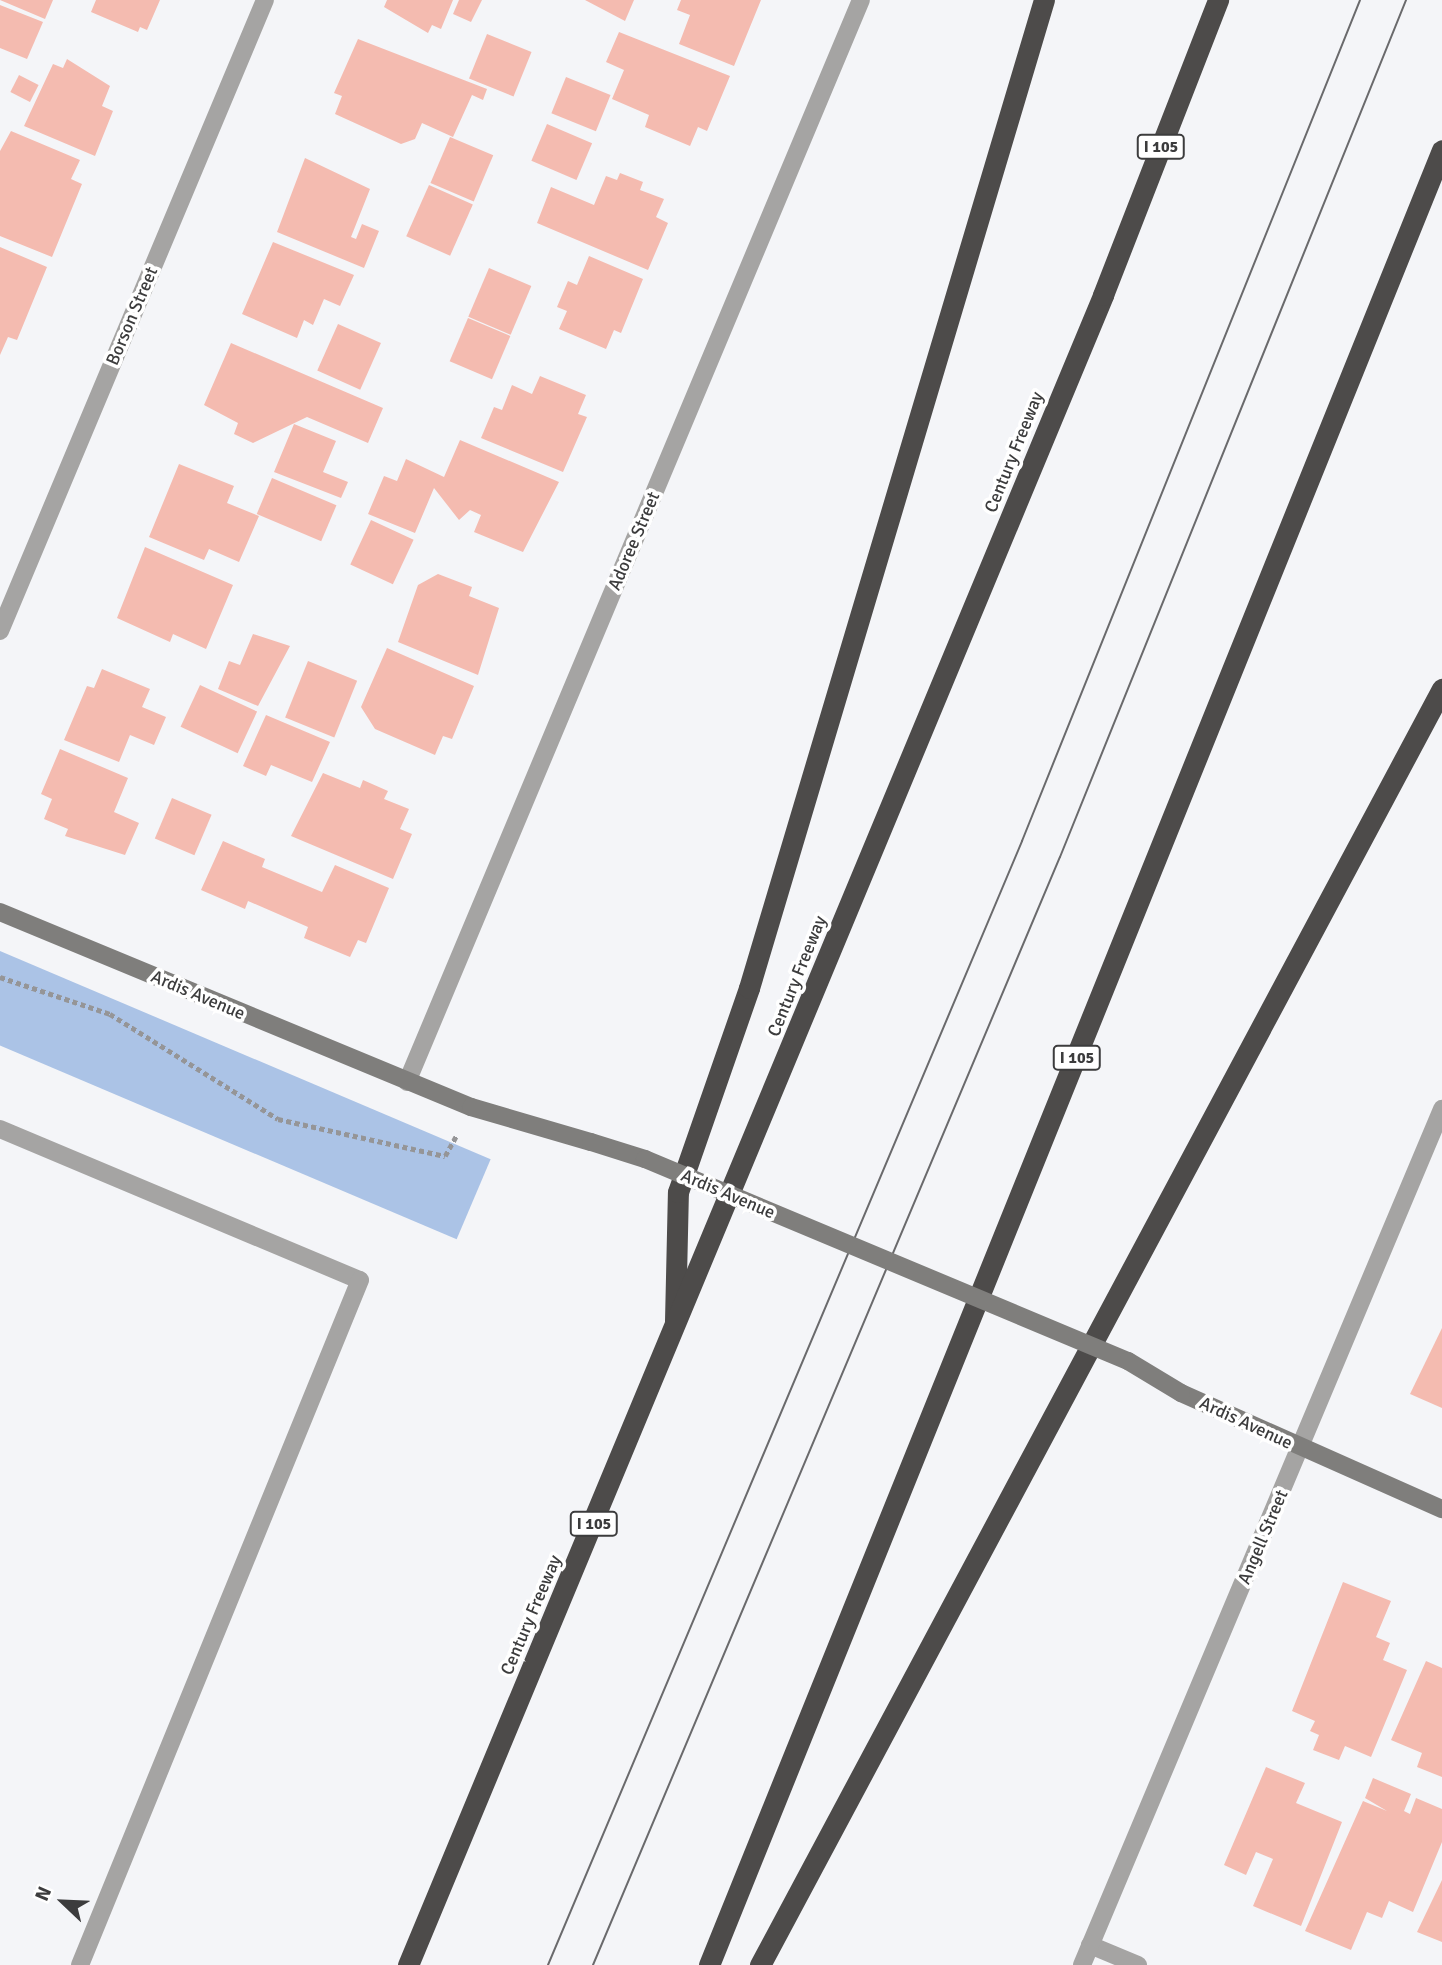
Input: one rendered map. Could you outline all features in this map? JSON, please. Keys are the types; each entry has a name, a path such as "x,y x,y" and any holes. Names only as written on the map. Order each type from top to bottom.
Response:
{"highway":[{"path":"674,1334 678,1192 749,988 1044,0"},
{"name":"Century Freeway","path":"408,1965 674,1334 1103,295 1218,0"},
{"name":"I 105","path":"709,1965 1442,150"},
{"path":"760,1965 1442,689"}],"street":[{"name":"Borson Street","path":"0,631 265,0"},
{"name":"Adoree Street","path":"407,1082 861,0"},
{"name":"Ardis Avenue","path":"0,912 471,1107 645,1159 1128,1361 1181,1393 1301,1449 1442,1509"},
{"name":"Angell Street","path":"1082,1965 1442,1109"},
{"path":"0,1129 359,1280 80,1965"},
{"path":"1090,1945 1138,1965"}],"path":[{"path":"0,977 110,1014 258,1109 299,1126 446,1156 471,1107"}],"shaded area":[{"path":"0,951 491,1159 457,1239 0,1046"}],"building":[{"path":"0,0 53,0 45,19"},
{"path":"96,0 160,0 147,30 140,27 138,32 91,12"},
{"path":"387,0 453,0 441,29 432,25 428,33 384,7"},
{"path":"459,0 482,0 471,22 453,14"},
{"path":"585,0 634,0 625,21"},
{"path":"681,0 761,0 734,66 679,44 690,15 677,10"},
{"path":"0,5 43,22 27,59 0,48"},
{"path":"619,32 730,76 707,131 698,127 690,146 645,127 649,115 612,99 624,70 606,62"},
{"path":"487,34 532,52 514,96 469,79"},
{"path":"358,39 487,89 483,100 472,95 453,137 422,123 415,139 401,144 335,114 342,96 334,93"},
{"path":"67,59 110,86 102,106 113,111 95,156 24,126 53,64 63,68"},
{"path":"19,75 39,85 30,102 10,92"},
{"path":"566,77 611,95 596,131 551,113"},
{"path":"547,124 592,143 576,180 531,161"},
{"path":"11,131 80,160 71,179 82,184 52,257 0,236 0,151"},
{"path":"450,137 493,155 474,201 430,183"},
{"path":"305,158 370,189 351,237 356,239 362,224 379,231 364,268 277,232"},
{"path":"620,173 643,182 640,190 664,199 656,217 668,223 648,270 537,223 551,187 594,205 606,176 617,180"},
{"path":"429,185 473,205 450,256 406,236"},
{"path":"273,242 354,275 340,306 324,299 313,325 304,320 297,338 242,314"},
{"path":"0,247 47,267 17,340 8,337 0,355"},
{"path":"589,256 643,279 621,333 614,330 606,349 559,329 567,311 557,307 568,281 577,285"},
{"path":"489,268 531,286 511,335 468,317"},
{"path":"468,318 510,336 492,379 450,361"},
{"path":"338,324 381,343 360,390 317,371"},
{"path":"231,343 383,408 368,443 307,417 253,443 234,434 238,423 204,405"},
{"path":"540,376 586,395 578,414 587,417 563,472 481,438 494,407 502,410 512,385 532,394"},
{"path":"294,424 336,441 323,472 348,482 341,498 274,472"},
{"path":"460,440 559,482 523,552 474,532 481,515 470,510 459,520 434,488 415,533 368,514 384,476 397,481 406,459 444,477"},
{"path":"179,464 234,486 227,503 259,516 239,562 209,549 204,560 149,537"},
{"path":"272,478 336,505 321,541 257,514"},
{"path":"371,520 414,540 393,584 350,564"},
{"path":"145,547 233,585 206,649 173,634 170,642 117,618"},
{"path":"438,574 472,587 469,596 499,608 478,675 398,642 418,585"},
{"path":"253,634 290,646 258,706 218,689 229,661 240,665"},
{"path":"387,648 474,686 452,739 443,736 435,755 375,729 361,707"},
{"path":"308,661 357,681 334,737 285,718"},
{"path":"102,669 150,689 142,707 166,717 154,745 130,735 119,762 64,740 87,686 94,688"},
{"path":"200,685 257,712 238,753 181,727"},
{"path":"266,715 330,742 312,782 271,765 266,776 243,766"},
{"path":"60,749 128,778 114,812 139,823 125,855 65,836 68,829 44,819 52,799 41,794"},
{"path":"323,773 360,788 363,780 388,791 384,799 409,809 400,829 412,834 393,879 291,836"},
{"path":"172,798 212,815 194,855 155,839"},
{"path":"223,841 265,859 262,867 322,892 335,865 389,888 366,943 358,940 350,957 304,938 308,927 248,901 245,909 201,890"},
{"path":"1442,1328 1442,1408 1410,1394"},
{"path":"1343,1582 1391,1601 1376,1637 1390,1643 1383,1660 1407,1670 1371,1757 1345,1746 1339,1760 1313,1750 1319,1735 1310,1731 1315,1721 1292,1711"},
{"path":"1426,1661 1442,1668 1442,1777 1417,1767 1422,1753 1391,1740"},
{"path":"1266,1767 1305,1783 1296,1803 1342,1822 1301,1926 1253,1906 1273,1859 1256,1852 1246,1875 1224,1865"},
{"path":"1373,1778 1411,1794 1404,1811 1410,1814 1416,1798 1442,1809 1442,1842 1413,1912 1389,1901 1382,1918 1367,1912 1351,1950 1305,1931 1363,1801 1387,1811 1365,1798"},
{"path":"1442,1880 1442,1942 1417,1932"}],"tram line":[{"path":"548,1965 1022,841 1360,0"},
{"path":"593,1965 1060,857 1406,0"}]}
